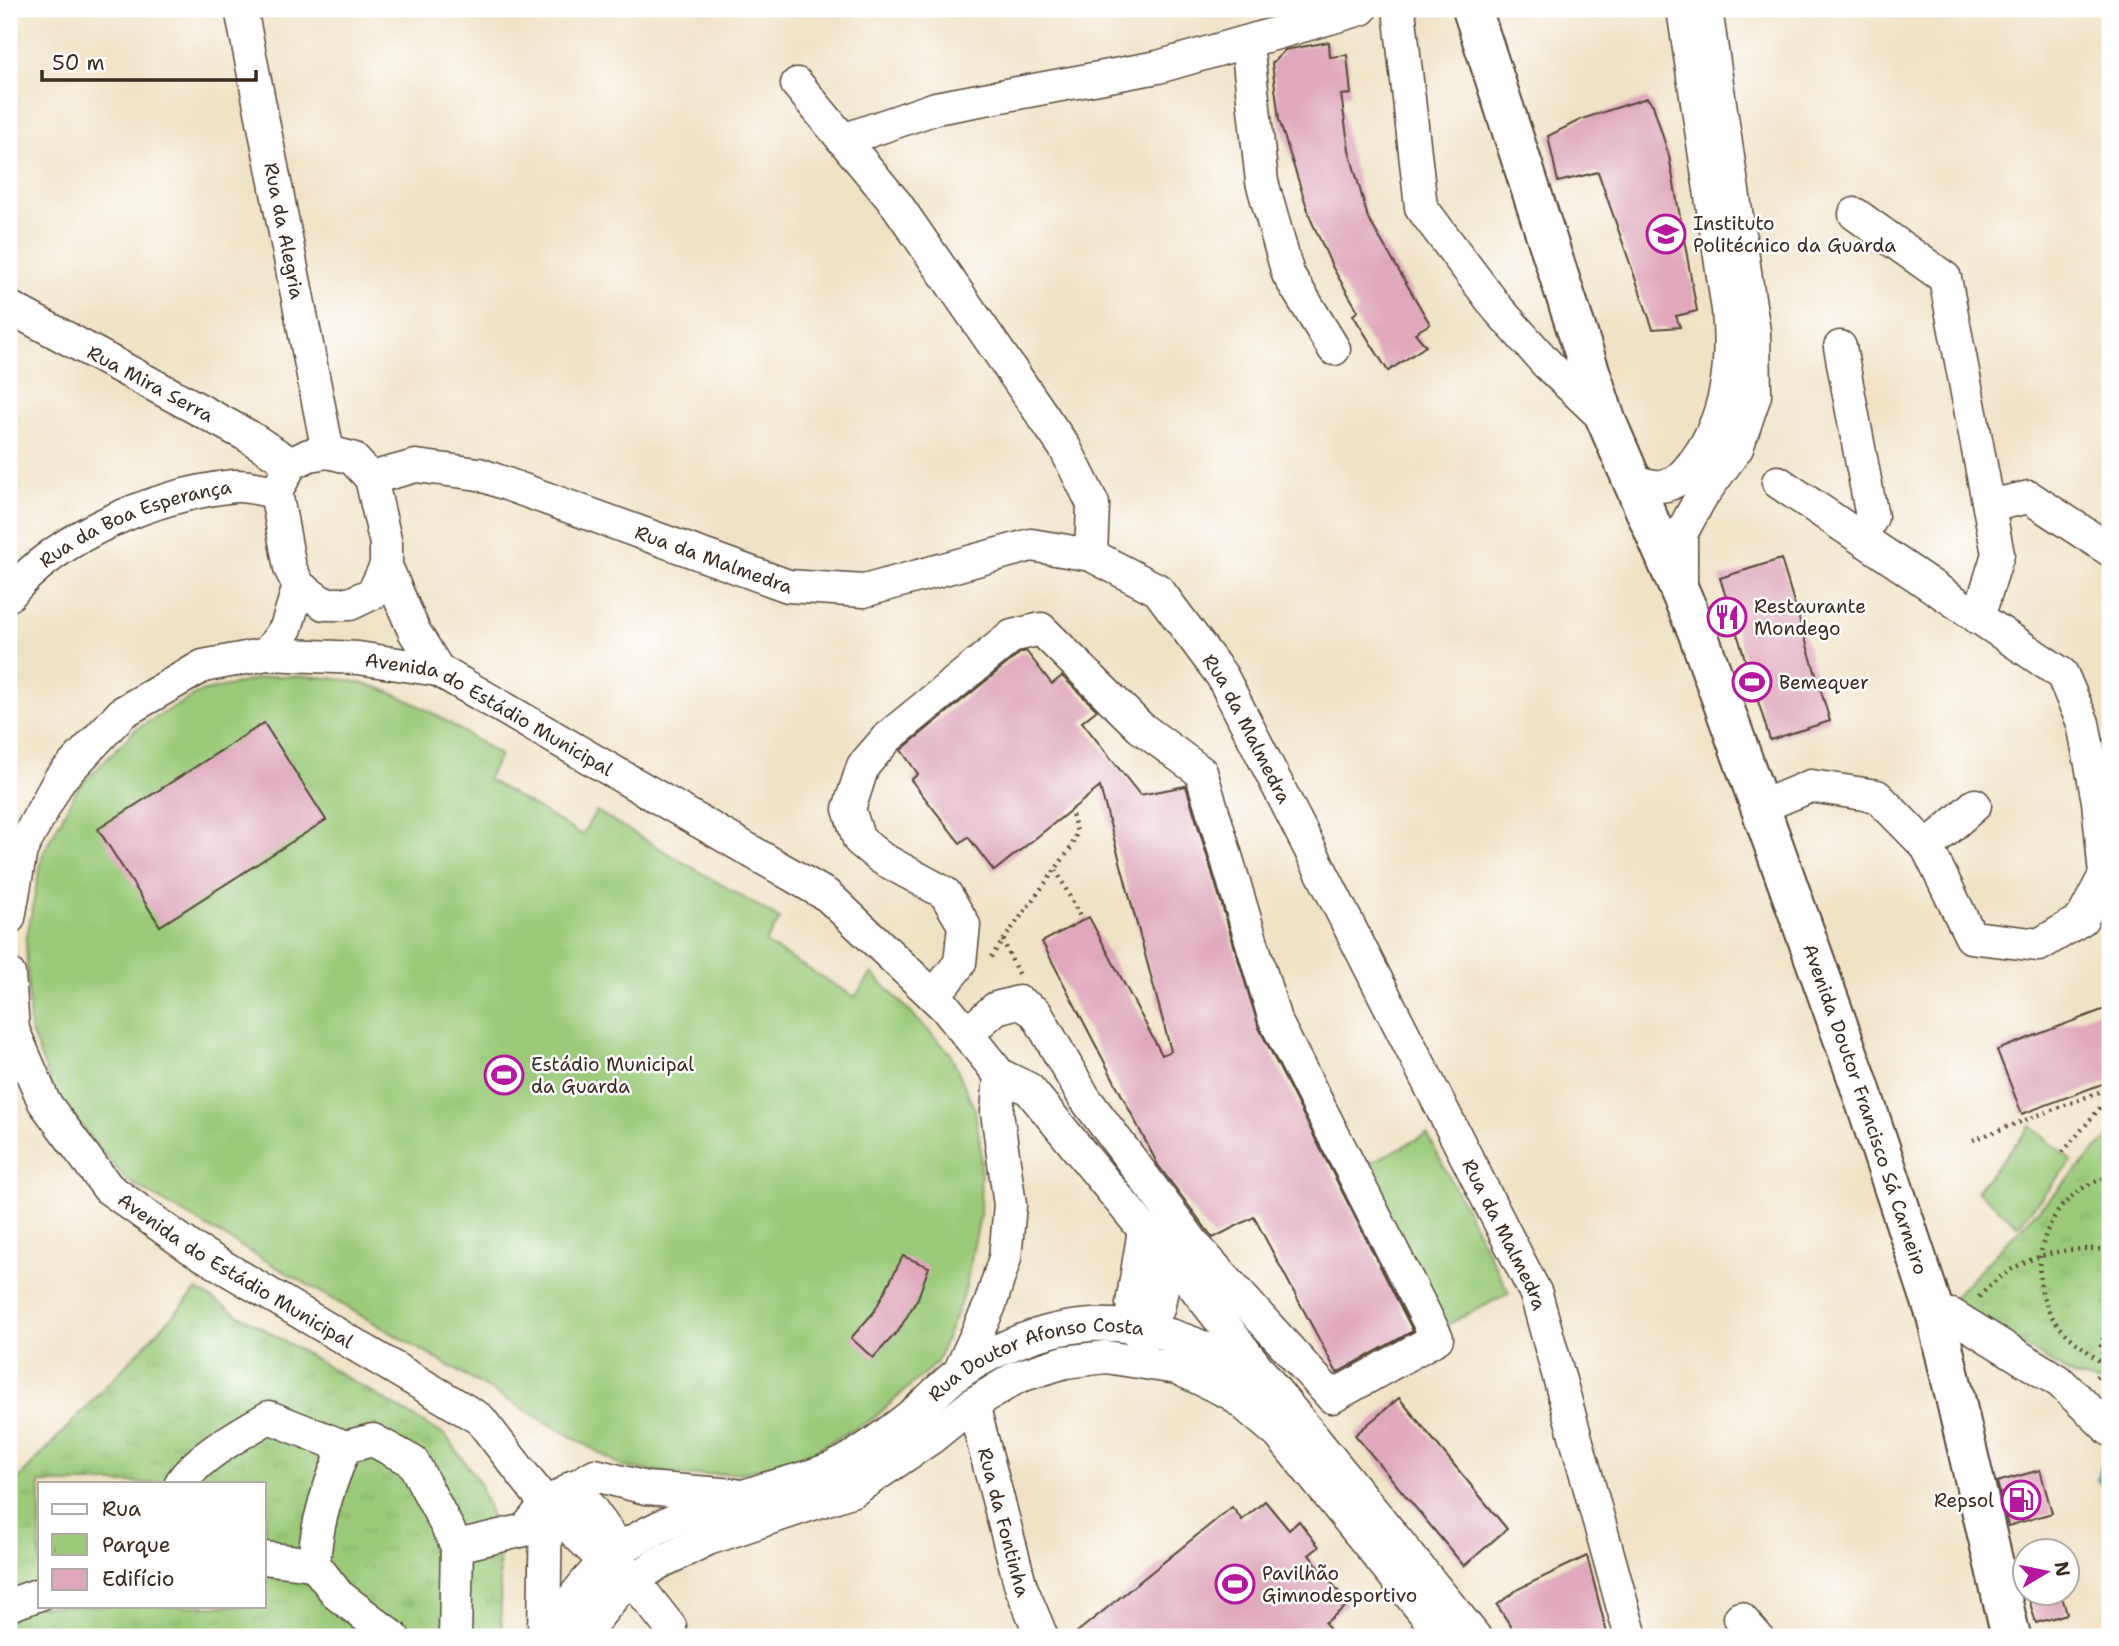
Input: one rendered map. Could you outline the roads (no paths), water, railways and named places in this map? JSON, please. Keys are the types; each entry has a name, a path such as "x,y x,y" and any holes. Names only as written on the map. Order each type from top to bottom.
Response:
{"main road":[{"name":"Avenida Doutor Francisco Sá Carneiro","path":"1472,9 1606,420 1648,484 1668,533 1681,592 1852,1062 1950,1319 2011,1637"}],"street":[{"name":"Rua da Alegria","path":"241,9 328,452"},
{"path":"843,140 936,108 1158,67 1361,9"},
{"path":"1399,9 1421,207 1498,309 1548,365 1606,420"},
{"path":"1668,533 1701,497 1737,448 1755,394 1683,9"},
{"path":"1648,484 1682,478 1711,438 1742,335 1706,9"},
{"path":"1247,43 1262,182 1269,208 1288,274 1334,349"},
{"path":"797,84 897,205 1065,448 1093,504 1091,555"},
{"path":"1855,214 1945,278 1998,554 1978,618"},
{"name":"Rua Mira Serra","path":"9,307 248,436 291,464"},
{"path":"1840,347 1871,517 1861,538"},
{"path":"386,566 373,593 349,604 324,604 299,586 290,568 276,492 291,464 309,455 328,452 352,458 371,478 386,544 386,566 414,631 438,670"},
{"name":"Rua da Malmedra","path":"371,478 416,466 479,474 788,586 864,591 1031,545 1091,555 1158,590 1222,676 1530,1282 1553,1352 1630,1637"},
{"path":"1760,807 1811,786 1877,796 1927,847 1971,937 2039,945 2082,919 2108,876 2098,801 2097,720 2062,674 1778,482"},
{"name":"Rua da Boa Esperança","path":"9,595 21,581 88,531 162,502 236,486 276,492"},
{"path":"1989,506 2029,498 2110,550"},
{"path":"267,654 286,628 299,586"},
{"path":"934,996 960,963 964,925 945,893 881,858 859,840 849,809 863,766 888,737 1012,636 1041,629 1140,727 1202,772 1275,1020 1437,1338 1332,1397 1197,1248 1084,1097 1036,1013 1019,1002 996,1008 967,1034"},
{"name":"Avenida do Estádio Municipal","path":"9,918 21,850 59,780 123,712 203,666 267,654 358,659 438,670 828,897 934,996 999,1075 1030,1089 1144,1230 1169,1254 1273,1388"},
{"path":"1927,847 1975,805"},
{"name":"Avenida do Estádio Municipal","path":"9,974 13,1030 44,1102 108,1188 190,1247 480,1419 547,1504 593,1550 623,1567"},
{"path":"959,1373 990,1305 1005,1258 1010,1205 997,1112 999,1075"},
{"path":"1144,1230 1132,1304 1144,1328"},
{"path":"1139,1360 1144,1328 1158,1310 1169,1254"},
{"path":"1950,1319 2060,1382 2110,1430"},
{"name":"Rua Doutor Afonso Costa","path":"581,1637 616,1593 623,1567 657,1528 842,1464 912,1415 959,1373 1021,1339 1065,1326 1104,1324 1144,1328 1182,1338 1233,1360 1273,1388 1475,1637"},
{"name":"Rua Doutor Afonso Costa","path":"546,1637 571,1598 623,1567 854,1490 931,1438 974,1404 1017,1377 1065,1362 1106,1357 1177,1368 1232,1394 1279,1434 1444,1637"},
{"name":"Rua da Fontinha","path":"974,1404 1021,1587 1042,1637"},
{"path":"182,1482 186,1475 229,1441 269,1417 345,1447 373,1440 413,1462 457,1546 455,1637"},
{"path":"345,1447 325,1495 315,1536 314,1564 338,1595 393,1637"},
{"path":"457,1546 526,1530 547,1504 595,1475 646,1488 744,1496"},
{"path":"574,1486 611,1537 623,1567 670,1628"},
{"path":"546,1637 547,1504"},
{"path":"266,1558 314,1564"},
{"path":"9,1605 38,1595"}],"water":[{"path":"2110,1462 2109,1489 2097,1480 2100,1466"}],"place":[{"name":"Instituto Politécnico da Guarda","path":"1666,234"},
{"name":"Restaurante Mondego","path":"1727,617"},
{"name":"Bemequer","path":"1752,682"},
{"name":"Estádio Municipal da Guarda","path":"504,1075"},
{"name":"Repsol","path":"2021,1500"},
{"name":"Pavilhão Gimnodesportivo","path":"1235,1584"}]}
